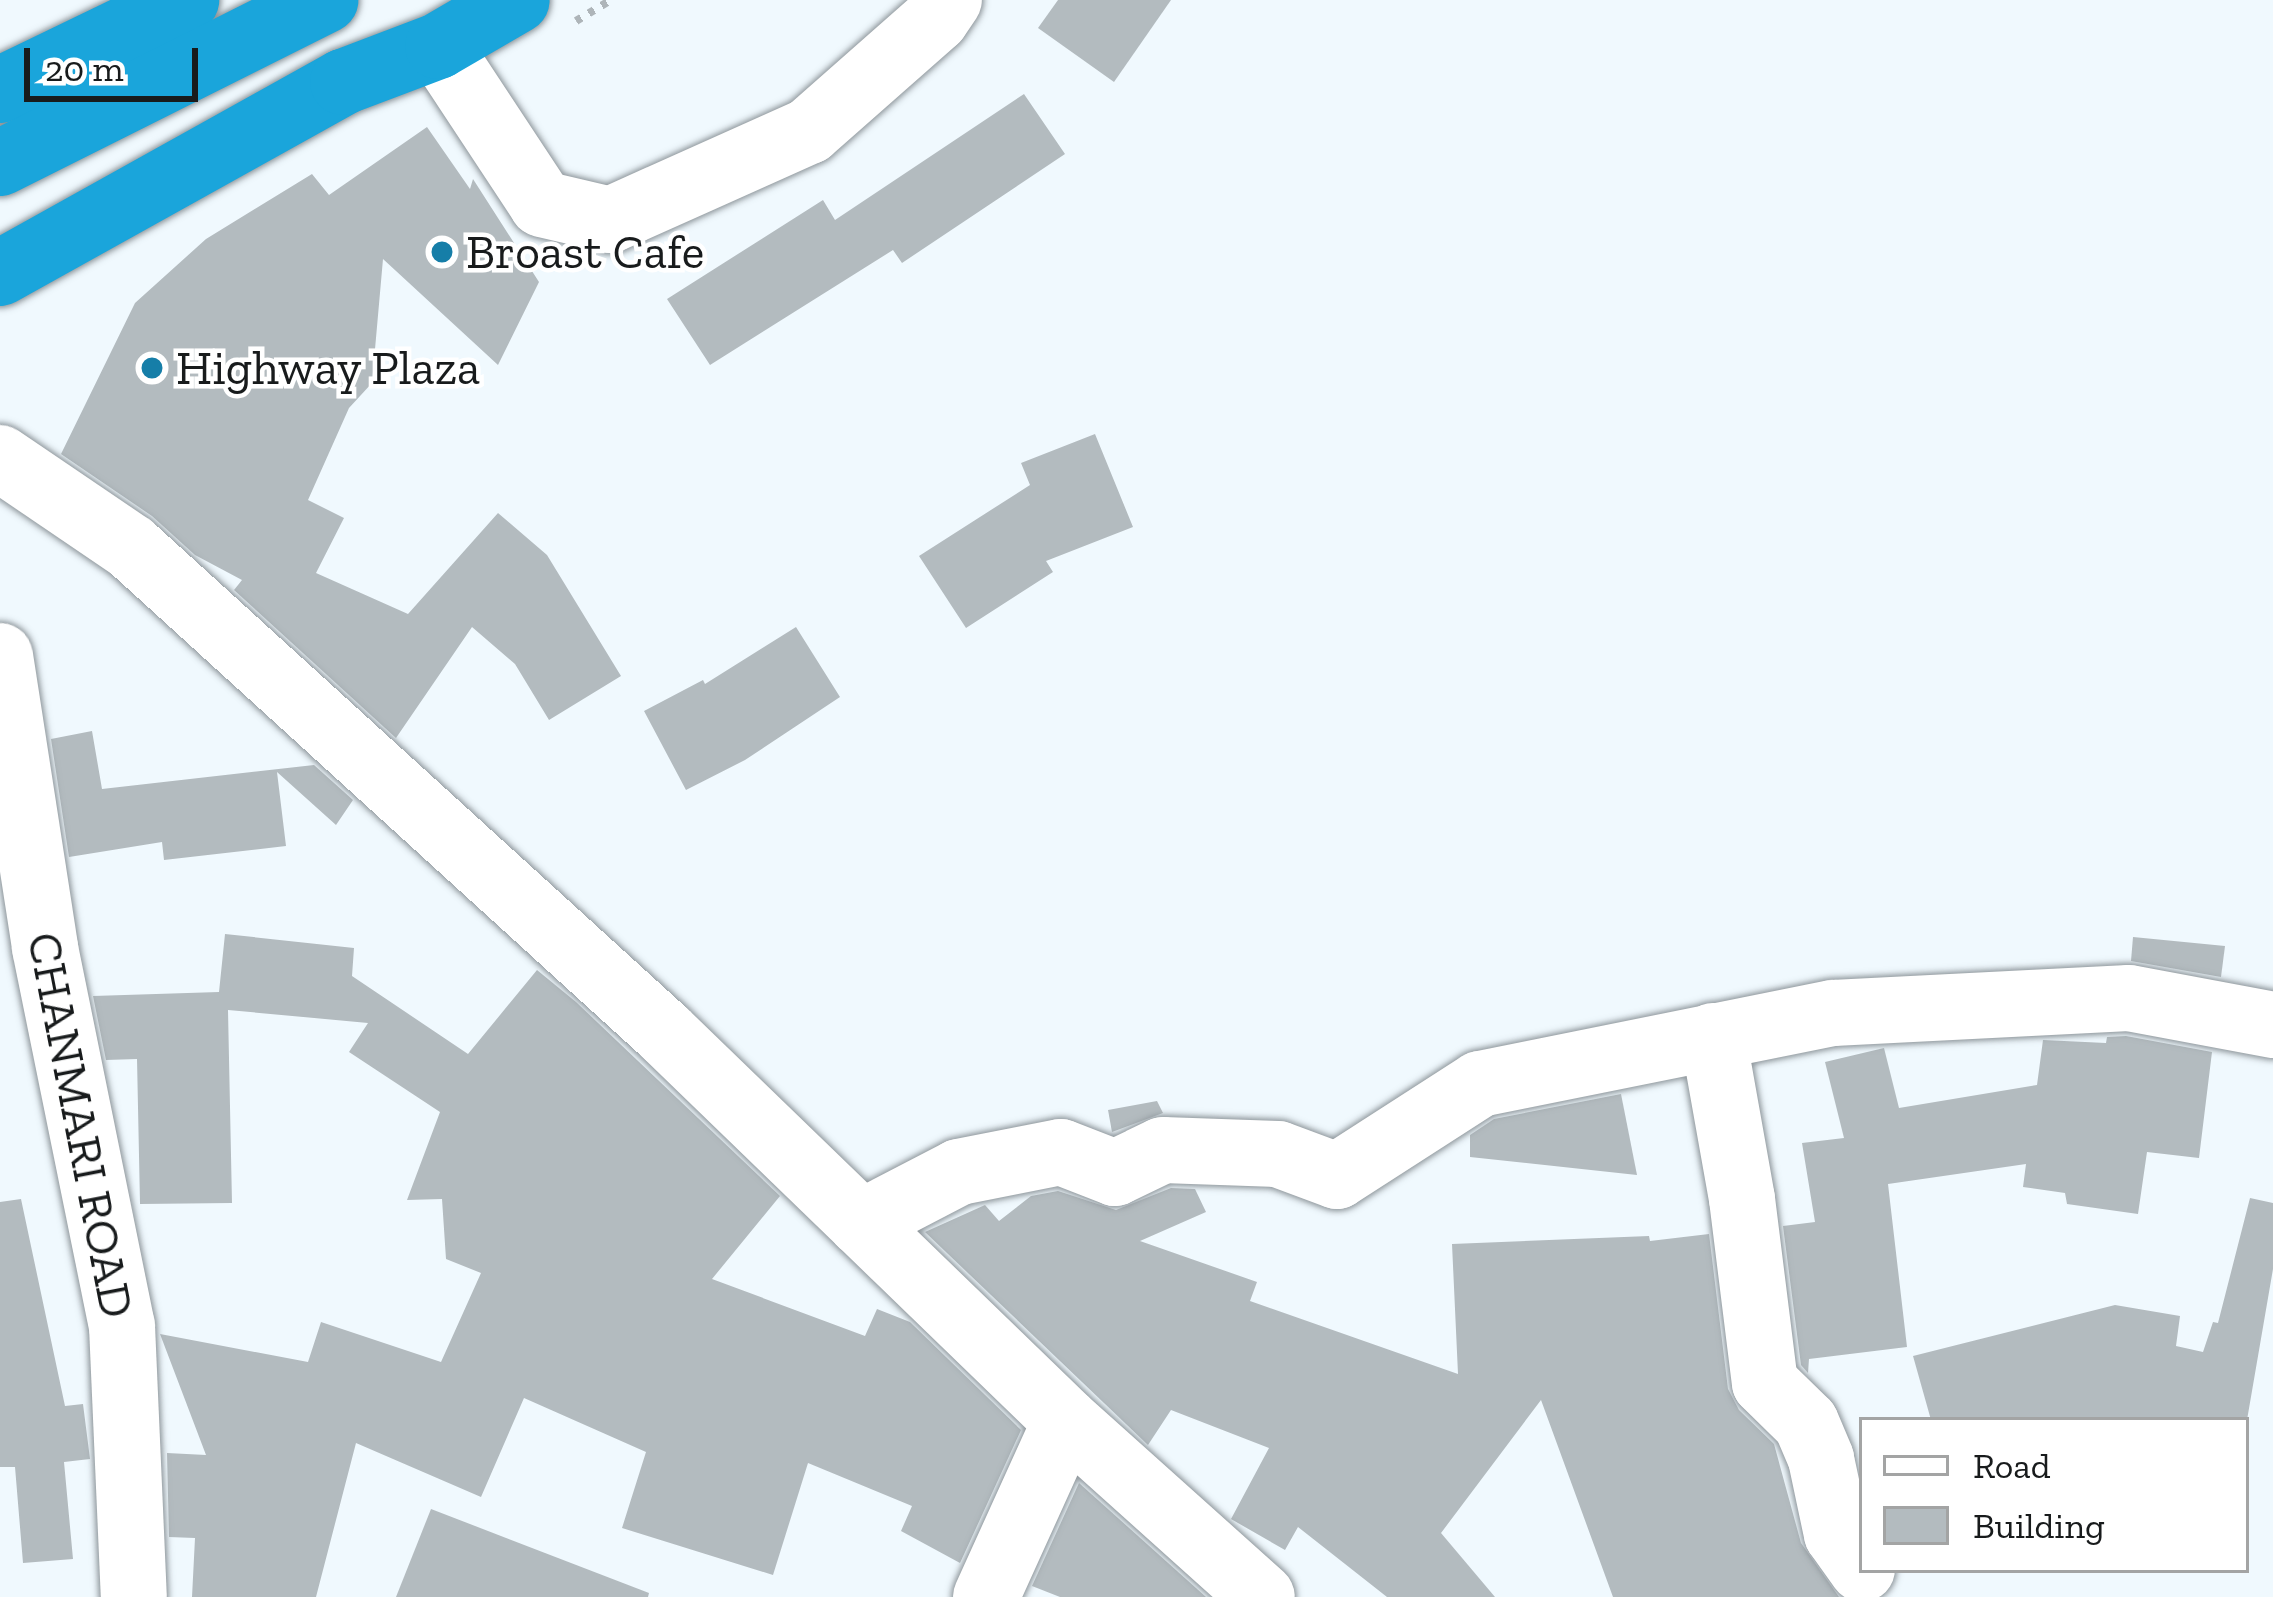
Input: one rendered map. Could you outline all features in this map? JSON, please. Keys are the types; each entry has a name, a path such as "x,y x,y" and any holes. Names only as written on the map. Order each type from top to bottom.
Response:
{"highway":[{"path":"0,90 186,0"},
{"path":"0,163 326,0"},
{"path":"0,273 344,82 434,23 517,0"}],"street":[{"path":"434,23 542,204 610,220 809,131 936,19 949,0"},
{"path":"0,458 131,547 646,1016 1066,1421 1262,1597"},
{"name":"CHANMARI ROAD","path":"0,656 45,947 122,1326 134,1597"},
{"path":"861,1223 959,1172 1061,1152 1115,1173 1162,1150 1278,1154 1337,1176 1480,1084 1833,1013 2128,998 2273,1025"},
{"path":"1714,1036 1765,1383 1806,1423 1837,1534 1859,1565"},
{"path":"986,1597 1066,1421"}],"building":[{"path":"1058,0 1171,0 1114,82 1038,28"},
{"path":"1024,94 1065,154 902,263 893,250 710,365 667,299 823,200 835,220"},
{"path":"427,127 470,189 473,179 539,282 498,365 383,259 372,383 349,408 308,500 344,518 316,573 408,614 498,513 547,555 621,676 549,720 515,664 472,627 396,738 234,590 242,580 195,555 152,516 61,454 135,303 206,239 312,174 329,195"},
{"path":"1095,434 1133,527 1046,561 1053,572 966,628 919,556 1030,485 1021,463"},
{"path":"796,627 840,697 745,760 686,790 644,711 703,680 705,684"},
{"path":"92,731 102,789 314,765 353,800 336,825 277,772 286,846 164,860 162,842 69,857 51,739"},
{"path":"225,934 354,948 352,976 468,1054 537,970 576,1002 780,1196 712,1279 865,1336 877,1309 910,1322 1021,1430 960,1563 901,1531 912,1506 808,1463 773,1575 622,1528 646,1452 524,1398 481,1497 356,1443 316,1597 192,1597 195,1538 169,1537 167,1453 206,1455 160,1334 308,1362 321,1322 441,1362 481,1273 446,1259 442,1199 407,1200 440,1112 349,1052 368,1023 228,1010 232,1203 140,1204 137,1059 106,1060 93,996 219,992"},
{"path":"2133,937 2225,946 2221,977 2131,961"},
{"path":"2126,1036 2212,1052 2199,1158 2147,1152 2138,1214 2067,1204 2065,1193 2023,1187 2026,1164 1888,1184 1907,1347 1809,1359 1808,1373 1801,1365 1783,1226 1815,1222 1802,1143 1844,1138 1825,1062 1884,1048 1899,1108 2037,1085 2043,1040 2106,1043 2107,1037"},
{"path":"1621,1094 1637,1175 1470,1157 1470,1135 1494,1119"},
{"path":"1157,1101 1163,1113 1112,1132 1108,1110"},
{"path":"1171,1188 1195,1189 1206,1212 1140,1241 1257,1282 1250,1301 1458,1374 1452,1244 1649,1236 1650,1241 1709,1234 1728,1389 1739,1410 1774,1444 1801,1543 1839,1597 1613,1597 1541,1400 1441,1533 1495,1597 1387,1597 1298,1527 1285,1550 1231,1519 1269,1448 1171,1410 1148,1445 925,1232 985,1205 999,1221 1031,1196 1058,1191 1116,1210"},
{"path":"2250,1198 2273,1203 2273,1269 2248,1417 1930,1417 1913,1356 2115,1305 2180,1316 2176,1346 2203,1352 2213,1322 2218,1323"},
{"path":"21,1199 65,1406 83,1404 90,1459 64,1462 73,1559 23,1563 15,1467 0,1467 0,1202"},
{"path":"1079,1483 1206,1597 1060,1597 1032,1586"},
{"path":"431,1509 649,1593 648,1597 396,1597"}],"place":[{"name":"Broast Cafe","path":"442,252"},
{"name":"Highway Plaza","path":"152,368"}]}
